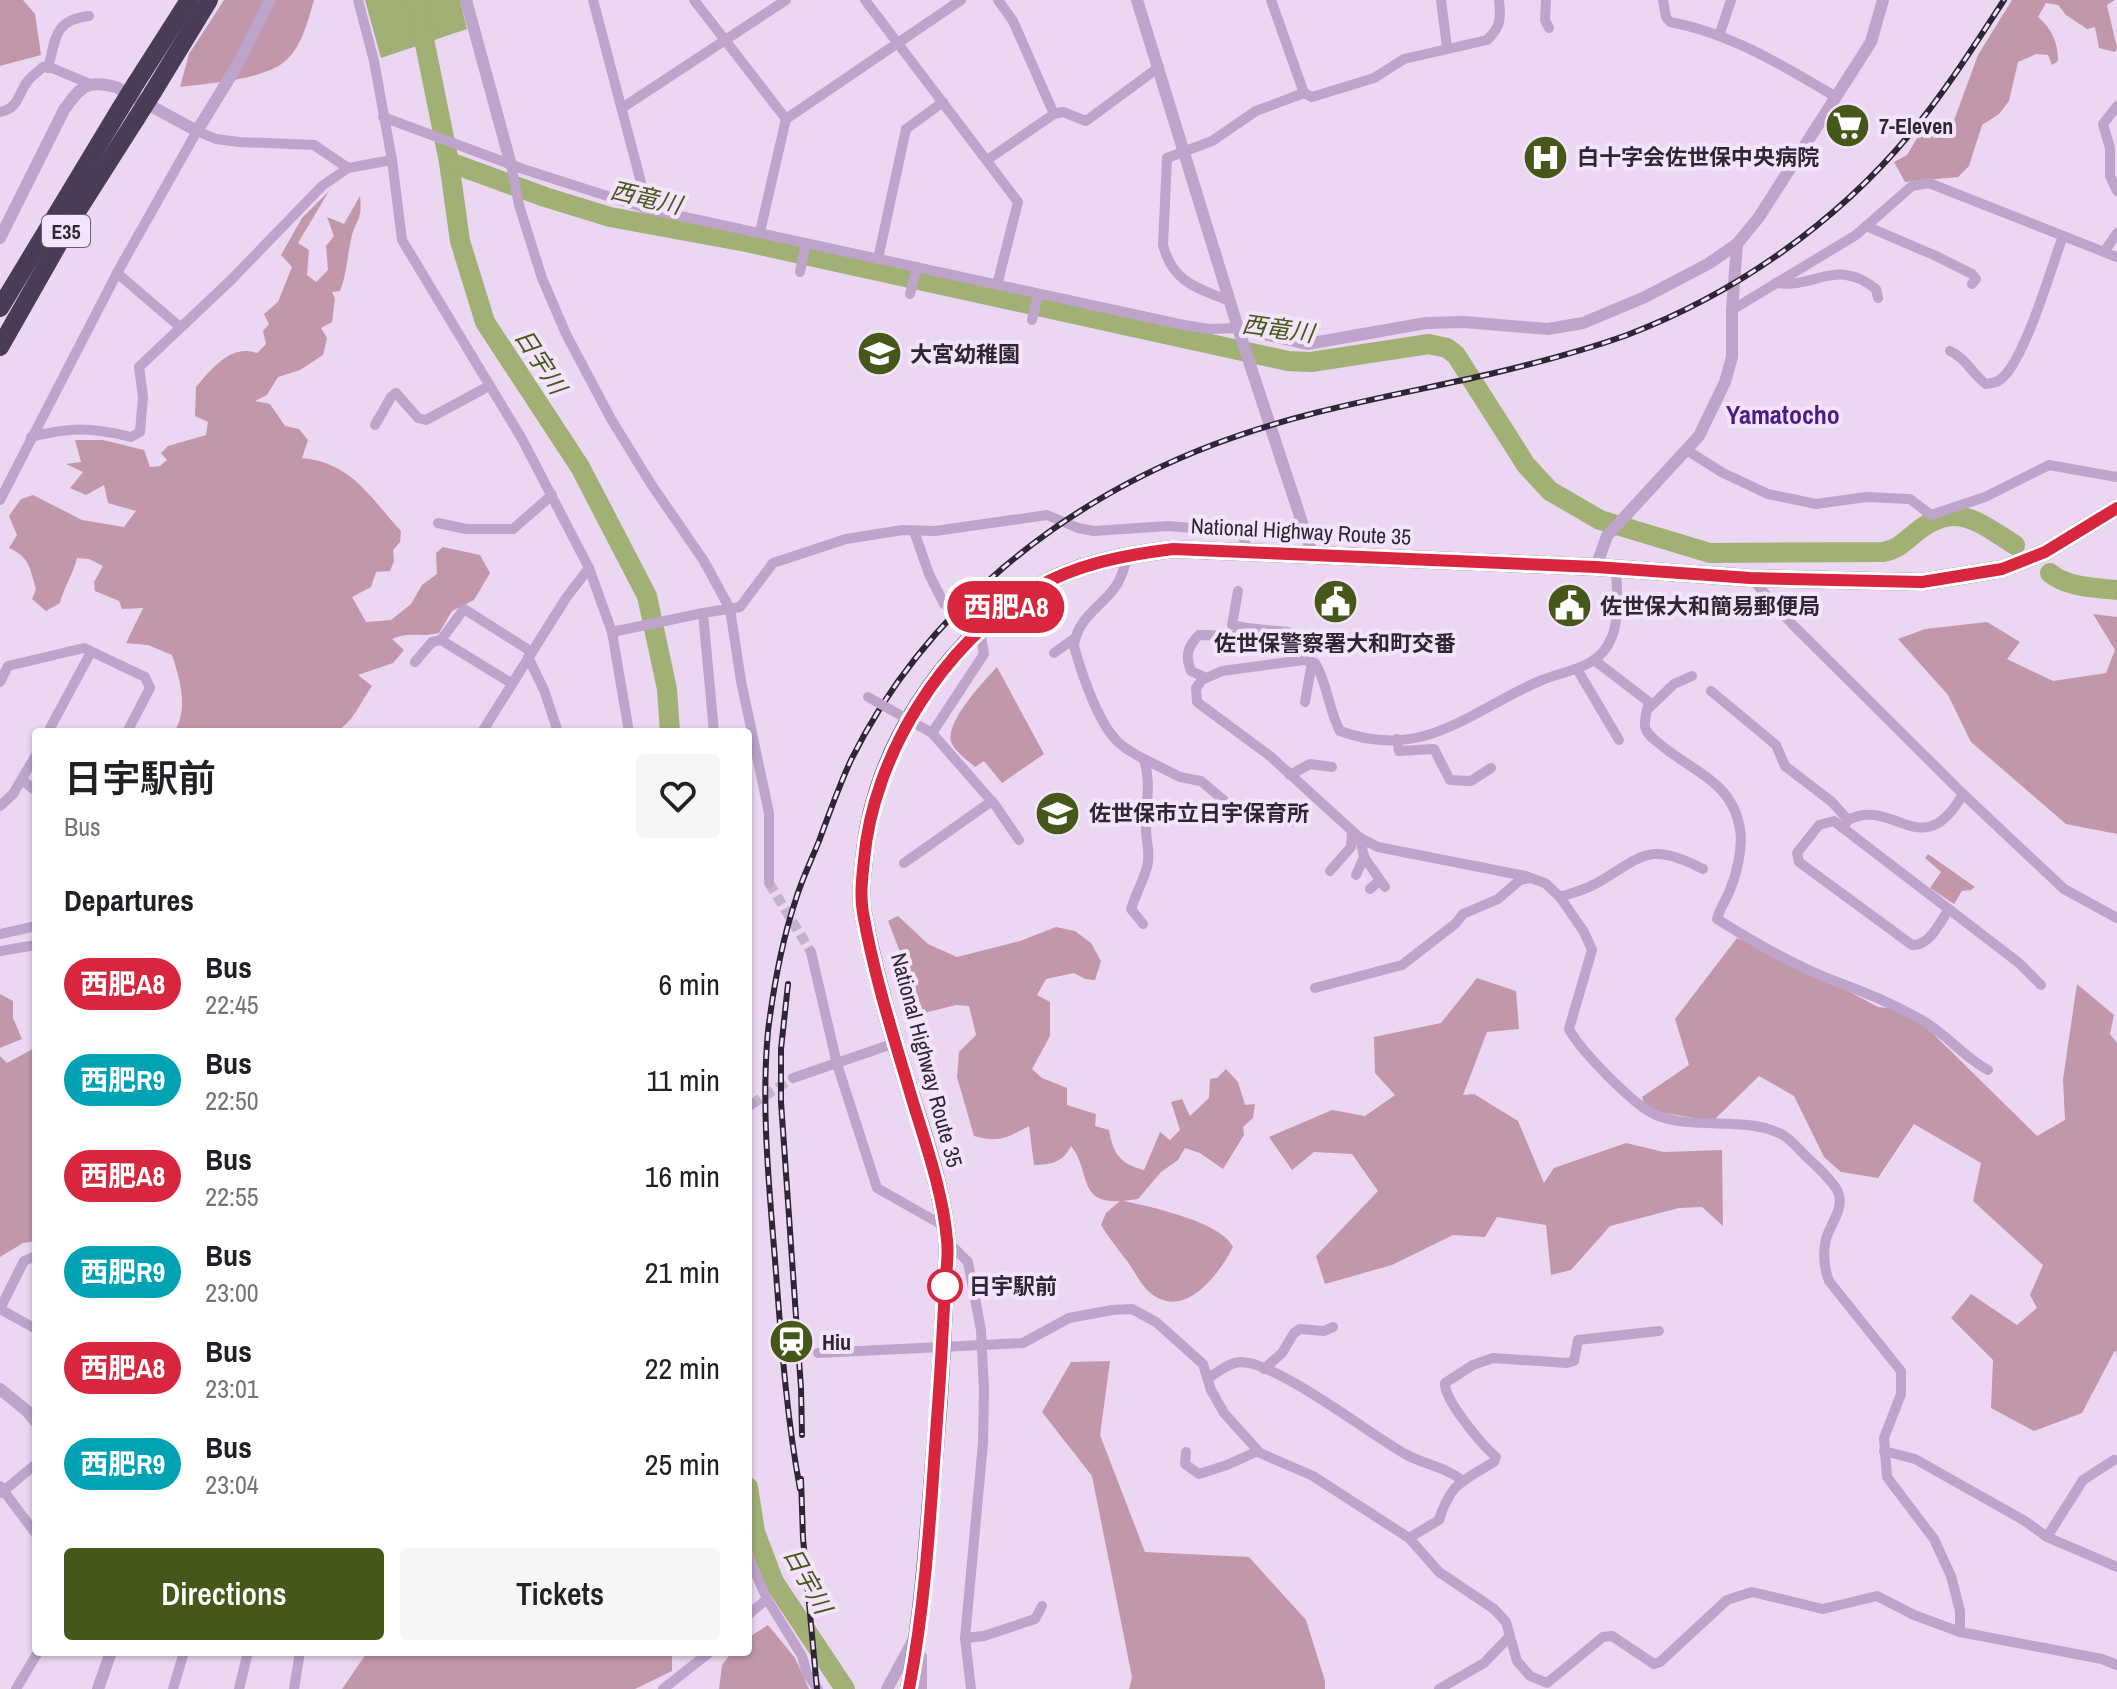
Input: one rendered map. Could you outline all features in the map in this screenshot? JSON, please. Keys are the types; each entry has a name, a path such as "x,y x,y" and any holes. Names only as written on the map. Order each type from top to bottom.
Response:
{"highway":[{"name":"E35","path":"0,308 128,114 189,0"},
{"name":"E35","path":"144,87 209,0"},
{"name":"E35","path":"0,347 128,114"},
{"name":"National Highway Route 35","path":"909,1689 921,1606 943,1346 946,1234 930,1157 895,1043 862,911 862,884 866,830 885,767 907,725 942,672 980,630 1004,608 1037,587 1077,569 1128,555 1173,549 1596,567 1750,578 1922,582 2002,569 2045,552 2117,508"}],"street":[{"path":"0,500 117,273 238,64 270,0"},
{"path":"358,0 386,118 402,240 522,439 589,568 612,632 628,728"},
{"path":"466,0 542,278 566,334 611,419 704,561 730,609 751,728"},
{"path":"605,0 594,3 648,209"},
{"path":"694,0 786,119"},
{"path":"622,108 786,0"},
{"path":"865,0 1018,202 997,285"},
{"path":"760,232 786,119 961,0"},
{"path":"998,0 1013,21 1054,114"},
{"path":"1137,0 1238,328 1313,556"},
{"path":"1271,0 1304,93 1312,97 1374,78 1404,59 1487,40 1497,30 1501,20 1499,0"},
{"path":"1441,0 1447,47"},
{"path":"1546,0 1545,20 1549,28"},
{"path":"1663,0 1670,22 1719,36 1767,58 1836,97"},
{"path":"1719,36 1731,0"},
{"path":"386,118 511,169 648,209 760,232 805,247 878,259 1037,297 1184,325 1209,329 1238,328 1307,344 1426,323 1464,322 1548,329 1583,323 1645,297 1708,264 1737,244 1759,217 1871,42 1883,0"},
{"path":"48,68 61,26 70,19 89,16"},
{"path":"0,112 12,109 27,81 43,67 90,84 103,83 116,87 216,139 314,145 348,168"},
{"path":"987,160 1054,114 1063,112 1086,121 1159,67"},
{"path":"0,238 3,226 64,110 76,92 90,84"},
{"path":"1230,301 1183,282 1166,258 1163,245 1167,158 1212,141 1256,111 1304,93"},
{"path":"878,259 906,129 943,102"},
{"path":"2117,106 2103,124 2110,148 2110,176 2117,191"},
{"path":"31,437 66,428 106,431 131,437 140,432 143,397 139,367 231,280 322,186 348,168 392,160"},
{"path":"1732,310 1856,235 1912,186 1929,183 2117,257"},
{"path":"1866,226 1972,274 1976,279 1972,284"},
{"path":"2104,252 2117,233"},
{"path":"1950,351 1960,355 1978,379 1986,384 1999,381 2009,371 2030,331 2063,236"},
{"path":"1596,567 1607,536 1699,436 1725,382 1732,357 1737,244"},
{"path":"800,271 805,247"},
{"path":"910,293 916,270"},
{"path":"117,273 180,327"},
{"path":"1776,283 1786,284 1840,273 1853,274 1876,289 1878,298"},
{"path":"1032,319 1037,297"},
{"path":"375,425 396,393 418,418 426,420 489,386"},
{"path":"1688,451 1723,473 1768,494 1816,504 1866,497 1910,499 1931,515 1985,497 2049,465 2117,477"},
{"path":"438,523 466,529 513,529 552,495"},
{"path":"612,632 740,607 773,563 846,539 935,531 1047,515 1094,531 1168,526 1241,532 1249,553"},
{"path":"914,531 929,574 944,604"},
{"path":"1128,555 1114,588 1089,612 1074,646 1109,731 1117,742 1144,759 1180,777 1201,781 1227,803 1290,822"},
{"path":"484,728 589,568"},
{"path":"1616,569 1614,634 1604,651 1577,669 1540,681 1437,734 1397,739 1368,738 1340,731 1331,711 1322,674 1312,662 1304,660 1232,668 1206,678 1196,688 1197,702 1270,756 1356,834 1378,847 1545,883 1560,897 1584,932 1592,950 1569,1029 1577,1043 1654,1114 1693,1123 1754,1126 1781,1134 1823,1173 1839,1193 1838,1210 1826,1239 1824,1268 1829,1281 1901,1371 1901,1394 1884,1438 1887,1477 1934,1539 1951,1576 1960,1611 1960,1632"},
{"path":"1750,578 1768,600 1963,794 2064,889 2117,918"},
{"path":"1238,591 1232,625 1288,632"},
{"path":"415,662 432,642 441,640 464,609 530,654 557,728"},
{"path":"703,613 714,728"},
{"path":"1206,678 1191,671 1187,662 1187,649 1193,641 1199,635 1247,636 1247,628"},
{"path":"932,733 984,654 980,630"},
{"path":"1054,653 1075,638"},
{"path":"441,640 511,683"},
{"path":"0,682 8,666 84,648 145,677 150,688 129,728"},
{"path":"50,728 91,652"},
{"path":"1594,660 1649,702 1644,723 1648,733 1673,755 1712,779 1723,789 1734,809 1740,829 1740,851 1731,888 1717,919 1784,957 1837,982 1857,987 1923,1021 1965,1052 1973,1062 1988,1070"},
{"path":"1305,702 1312,662"},
{"path":"1577,669 1619,740"},
{"path":"1647,710 1674,684 1692,676"},
{"path":"1711,691 1776,745 1785,766 1832,802 1846,824 2019,963 2041,985"},
{"path":"868,697 932,733 992,801 1019,840"},
{"path":"752,733 769,813 769,883"},
{"path":"1397,739 1399,751 1434,749 1450,780 1471,781 1491,768"},
{"path":"1143,924 1131,909 1147,866 1149,851 1146,830 1150,788 1144,759"},
{"path":"0,806 22,780 32,762"},
{"path":"1290,775 1310,764 1332,767"},
{"path":"22,780 32,788"},
{"path":"1949,909 1927,941 1919,946 1912,945 1799,862 1797,853 1819,825 1834,821 1846,824 1871,813 1927,829 1956,806 1963,794"},
{"path":"904,863 992,801"},
{"path":"1356,834 1364,857 1382,884 1370,889"},
{"path":"1330,871 1351,847 1356,834"},
{"path":"1560,897 1585,889 1640,856 1652,853 1673,855 1703,869"},
{"path":"1356,875 1364,857"},
{"path":"1315,988 1402,965 1455,924 1463,914 1498,899 1520,880 1532,878"},
{"path":"0,934 32,927"},
{"path":"0,951 32,946"},
{"path":"811,952 837,1064 877,1188 946,1234 968,1262 981,1345 983,1443 965,1638 971,1689"},
{"path":"793,1078 895,1043"},
{"path":"32,1258 24,1261 0,1309 32,1327"},
{"path":"818,1353 1023,1343 1069,1318 1132,1309 1156,1322 1203,1364 1224,1413 1258,1451 1313,1476 1409,1538 1439,1572 1494,1609 1506,1622 1517,1661 1530,1676 1547,1683 1603,1637 1612,1636 1654,1664 1660,1662 1727,1600 1752,1592 1823,1609 1877,1596 1914,1615 1960,1632 2102,1659 2117,1665"},
{"path":"1264,1369 1282,1353 1300,1329 1324,1331 1333,1327"},
{"path":"1409,1538 1439,1520 1447,1496 1463,1481 1494,1462 1496,1457 1467,1424 1445,1390 1445,1383 1473,1365 1493,1358 1567,1363 1574,1361 1578,1340 1659,1331"},
{"path":"1208,1378 1234,1363 1242,1362 1264,1369 1307,1391 1408,1456 1450,1471 1463,1481"},
{"path":"0,1389 32,1417"},
{"path":"1186,1452 1185,1464 1199,1474 1258,1451"},
{"path":"1884,1451 1915,1459 2025,1521 2047,1537 2117,1567"},
{"path":"2047,1537 2083,1480 2114,1460"},
{"path":"32,1467 1,1490 32,1529"},
{"path":"752,1565 767,1599 818,1689"},
{"path":"752,1612 767,1599"},
{"path":"921,1606 921,1689"},
{"path":"965,1638 984,1636 1035,1619 1042,1606"},
{"path":"888,1686 917,1633"},
{"path":"1439,1689 1484,1663 1510,1636"},
{"path":"16,1689 36,1656"},
{"path":"98,1689 110,1656"},
{"path":"173,1689 183,1656"},
{"path":"239,1689 247,1656"},
{"path":"294,1689 299,1656"},
{"path":"663,1689 705,1656"}],"shaded area":[{"path":"0,0 23,0 35,14 41,55 0,66"},
{"path":"224,0 314,0 300,42 284,62 249,77 180,87 189,54"},
{"path":"365,0 460,0 467,29 381,58"},
{"path":"2012,0 2115,0 2107,5 2117,48 2115,52 2099,48 2095,27 2087,29 2066,15 2058,5 2046,3 2038,17 2053,36 2058,61 2052,65 2048,55 2036,54 2018,62 2009,101 1999,114 1982,125 1969,166 1958,177 1905,182 1894,162 1907,155 1923,128 1935,134 1953,123 1978,55"},
{"path":"329,191 298,243 309,250 307,275 316,282 328,270 326,246 334,236 327,217 344,224 360,196 360,211 344,278 340,291 332,292 335,298 332,322 321,328 327,338 323,355 300,370 278,377 267,395 255,401 270,404 285,426 299,429 308,440 302,458 320,461 348,475 401,531 400,542 393,550 394,561 390,571 376,572 371,587 352,597 366,622 391,620 411,604 422,585 437,574 436,553 443,547 480,555 490,573 474,600 452,611 439,633 392,639 404,650 393,663 358,675 372,686 341,728 176,728 182,704 172,655 148,645 126,643 143,608 122,609 119,601 95,591 94,582 103,566 89,559 77,558 60,603 46,611 32,599 36,589 28,564 9,548 17,535 9,516 21,499 33,495 82,520 124,527 136,511 108,503 104,485 86,495 70,488 83,472 66,464 81,462 75,440 103,440 144,450 150,467 160,466 167,460 161,453 168,446 206,435 208,422 195,416 196,387 230,355 247,351 257,353 266,344 263,331 269,324 264,314 278,302 292,267 281,255 302,218"},
{"path":"2093,614 2117,617 2117,834 2066,824 1971,742 1948,695 1898,639 1925,629 1987,622 2020,642 2007,659 2053,681 2106,673 2115,650"},
{"path":"997,667 1044,754 1002,783 984,761 975,767 962,756 952,744 951,736 958,715"},
{"path":"1928,854 1975,887 1962,891 1954,904 1930,888 1941,872 1925,858"},
{"path":"898,916 928,944 957,957 1020,941 1056,927 1075,931 1091,943 1101,961 1095,980 1074,973 1046,979 1037,995 1050,1002 1050,1036 1032,1069 1042,1078 1067,1088 1067,1105 1096,1114 1095,1126 1109,1130 1116,1151 1129,1164 1144,1170 1160,1132 1170,1140 1180,1130 1171,1102 1182,1099 1190,1116 1209,1098 1210,1079 1217,1078 1226,1069 1238,1082 1245,1105 1255,1104 1253,1118 1243,1127 1244,1135 1223,1169 1200,1153 1185,1148 1178,1160 1161,1172 1138,1199 1123,1201 1183,1216 1226,1238 1233,1247 1220,1269 1200,1290 1178,1301 1165,1301 1145,1287 1101,1225 1106,1213 1120,1201 1097,1197 1091,1191 1071,1146 1056,1162 1034,1165 1029,1126 1003,1138 974,1136 957,1077 959,1052 976,1035 969,1006 956,1005 924,1013 888,921"},
{"path":"1737,938 1878,1007 1909,1010 2037,1136 2065,1120 2063,1079 2077,984 2114,1015 2110,1034 2117,1043 2117,1351 2082,1413 2034,1431 1991,1408 1993,1360 1951,1318 1971,1294 2017,1325 2037,1308 2030,1295 2043,1265 1973,1201 1981,1163 1914,1124 1878,1178 1841,1172 1824,1157 1794,1096 1759,1076 1713,1121 1647,1110 1642,1097 1689,1065 1675,1019"},
{"path":"1477,978 1516,991 1519,1029 1487,1032 1463,1095 1474,1094 1518,1121 1544,1183 1554,1168 1626,1143 1664,1152 1722,1150 1723,1226 1702,1207 1679,1208 1610,1226 1571,1270 1551,1275 1546,1225 1497,1217 1485,1237 1453,1235 1392,1265 1325,1284 1316,1256 1378,1191 1352,1154 1314,1152 1292,1170 1269,1137 1332,1110 1365,1116 1395,1095 1375,1073 1374,1037 1441,1023"},
{"path":"0,994 13,1001 13,1018 22,1039 0,1048"},
{"path":"31,1050 32,1242 23,1243 0,1257 0,1056 7,1063"},
{"path":"1110,1361 1100,1435 1145,1552 1249,1557 1306,1620 1325,1689 1129,1689 1132,1677 1092,1476 1042,1412 1071,1362"},
{"path":"768,1625 795,1658 809,1689 719,1689 722,1665 729,1656 752,1656 752,1635"},
{"path":"365,1656 672,1656 672,1671 635,1689 342,1689"}],"waterway":[{"name":"日宇川","path":"416,0 449,162 460,241 485,322 580,467 647,596 667,689 670,728"},
{"name":"西竜川","path":"449,162 610,217 746,242 1288,361 1311,362 1429,344 1447,348 1456,355 1526,465 1550,491 1600,520 1710,553 1883,552 1900,545 1929,523 1954,516 1978,522 2015,545"},
{"name":"西竜川","path":"2050,573 2073,584 2117,590"},
{"name":"日宇川","path":"752,1513 755,1532 774,1582 845,1689"}],"tunnel":[{"path":"769,883 811,952"},
{"path":"752,1104 793,1078"}],"railway":[{"path":"800,1489 784,1375 768,1175 765,1088 770,1016 790,917 842,780 882,706 917,656 958,610 1003,568 1052,530 1158,468 1215,444 1283,422 1507,370 1610,341 1667,318 1744,277 1816,226 1881,167 1935,102 2004,0"},
{"path":"788,984 781,1049 781,1102 802,1435"},
{"path":"801,1479 803,1538 817,1689"}],"bus line":[{"name":"西肥A8","path":"909,1689 931,1499 948,1242 930,1157 895,1043 862,911 862,884 866,830 885,767 907,725 942,672 980,630 1004,608 1037,587 1077,569 1131,555 1173,549 1596,567 1750,578 1922,582 2002,569 2045,552 2117,508"}],"place":[{"name":"7-Eleven","path":"1848,126"},
{"name":"白十字会佐世保中央病院","path":"1546,157"},
{"name":"大宮幼稚園","path":"879,354"},
{"name":"佐世保警察署大和町交番","path":"1335,602"},
{"name":"佐世保大和簡易郵便局","path":"1569,606"},
{"name":"佐世保市立日宇保育所","path":"1058,813"},
{"name":"日宇駅前","path":"945,1286"},
{"name":"Hiu","path":"791,1342"}],"district":[{"name":"Yamatocho","path":"1783,414"}]}
